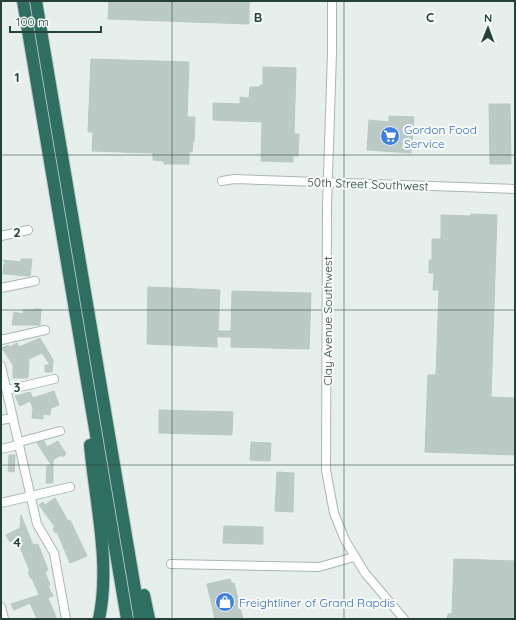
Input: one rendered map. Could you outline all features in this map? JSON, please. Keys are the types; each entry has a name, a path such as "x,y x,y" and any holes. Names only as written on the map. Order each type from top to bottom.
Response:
{"highway":[{"path":"23,1 127,619"},
{"path":"36,1 140,619"},
{"path":"79,339 103,568 99,619"},
{"path":"108,425 129,514 149,619"}],"street":[{"name":"Clay Avenue Southwest","path":"332,1 328,183 326,470 334,514 354,557 404,619"},
{"name":"50th Street Southwest","path":"222,181 234,179 515,189"},
{"path":"1,236 28,230"},
{"path":"1,288 35,281"},
{"path":"1,340 45,330"},
{"path":"1,366 30,496 39,529 51,547 55,557 66,619"},
{"path":"7,390 54,379"},
{"path":"1,420 12,418"},
{"path":"1,449 60,431"},
{"path":"1,503 70,487"},
{"path":"171,564 319,567 354,557"},
{"path":"1,607 4,619"}],"building":[{"path":"109,1 249,1 249,24 108,19"},
{"path":"91,59 189,62 187,117 195,117 194,142 192,152 189,152 189,164 164,164 164,161 153,160 153,153 92,151 93,132 88,132"},
{"path":"263,67 296,68 294,134 299,134 298,156 293,156 293,162 261,161 262,122 213,120 213,103 240,104 240,97 249,98 250,87 260,87 260,85 263,85"},
{"path":"489,104 510,104 511,164 490,164"},
{"name":"Gordon Food Service","path":"389,116 414,117 411,153 367,150 369,120 389,122"},
{"path":"471,214 497,215 491,397 515,398 515,455 425,452 428,375 436,375 439,290 433,290 434,273 429,273 429,260 432,260 432,239 441,239 441,215 471,216"},
{"path":"21,259 32,259 30,276 3,274 4,264 6,264 3,260 21,262"},
{"path":"148,287 220,290 218,331 231,331 232,291 311,293 309,349 231,347 231,337 217,337 217,347 147,344"},
{"path":"41,309 40,325 12,325 14,312 23,314 23,310"},
{"path":"40,338 53,360 52,372 45,372 45,365 50,365 42,353 29,359 28,378 13,378 13,365 2,348 8,345 10,347 17,343 19,347"},
{"path":"54,391 59,405 51,408 50,415 43,414 43,419 32,418 33,408 30,401 20,406 15,396 30,392 33,398"},
{"path":"159,410 233,412 232,435 159,433"},
{"path":"44,441 47,447 58,441 66,454 53,460 53,483 46,483 47,466 52,466 37,443"},
{"path":"251,442 271,443 270,461 250,460"},
{"path":"9,455 15,455 14,472 8,471"},
{"path":"277,472 294,473 293,512 275,511"},
{"path":"55,498 68,521 70,520 87,556 70,563 57,532 55,533 53,528 55,527 39,505 43,502 45,505"},
{"path":"21,515 33,545 38,544 48,570 45,572 50,585 48,586 53,596 48,598 56,617 52,619 37,619 30,603 14,610 11,604 39,595 28,572 30,571 19,545 16,546 13,540 10,542 6,535 20,528"},
{"path":"224,526 263,527 263,544 223,543"},
{"path":"454,559 515,561 515,619 447,619 448,614 452,614"},
{"name":"Freightliner of Grand Rapdis","path":"230,579 231,583 234,583 243,619 215,619 207,584"}],"place":[{"name":"Gordon Food Service","path":"390,136"},
{"name":"Freightliner of Grand Rapdis","path":"225,602"}]}
